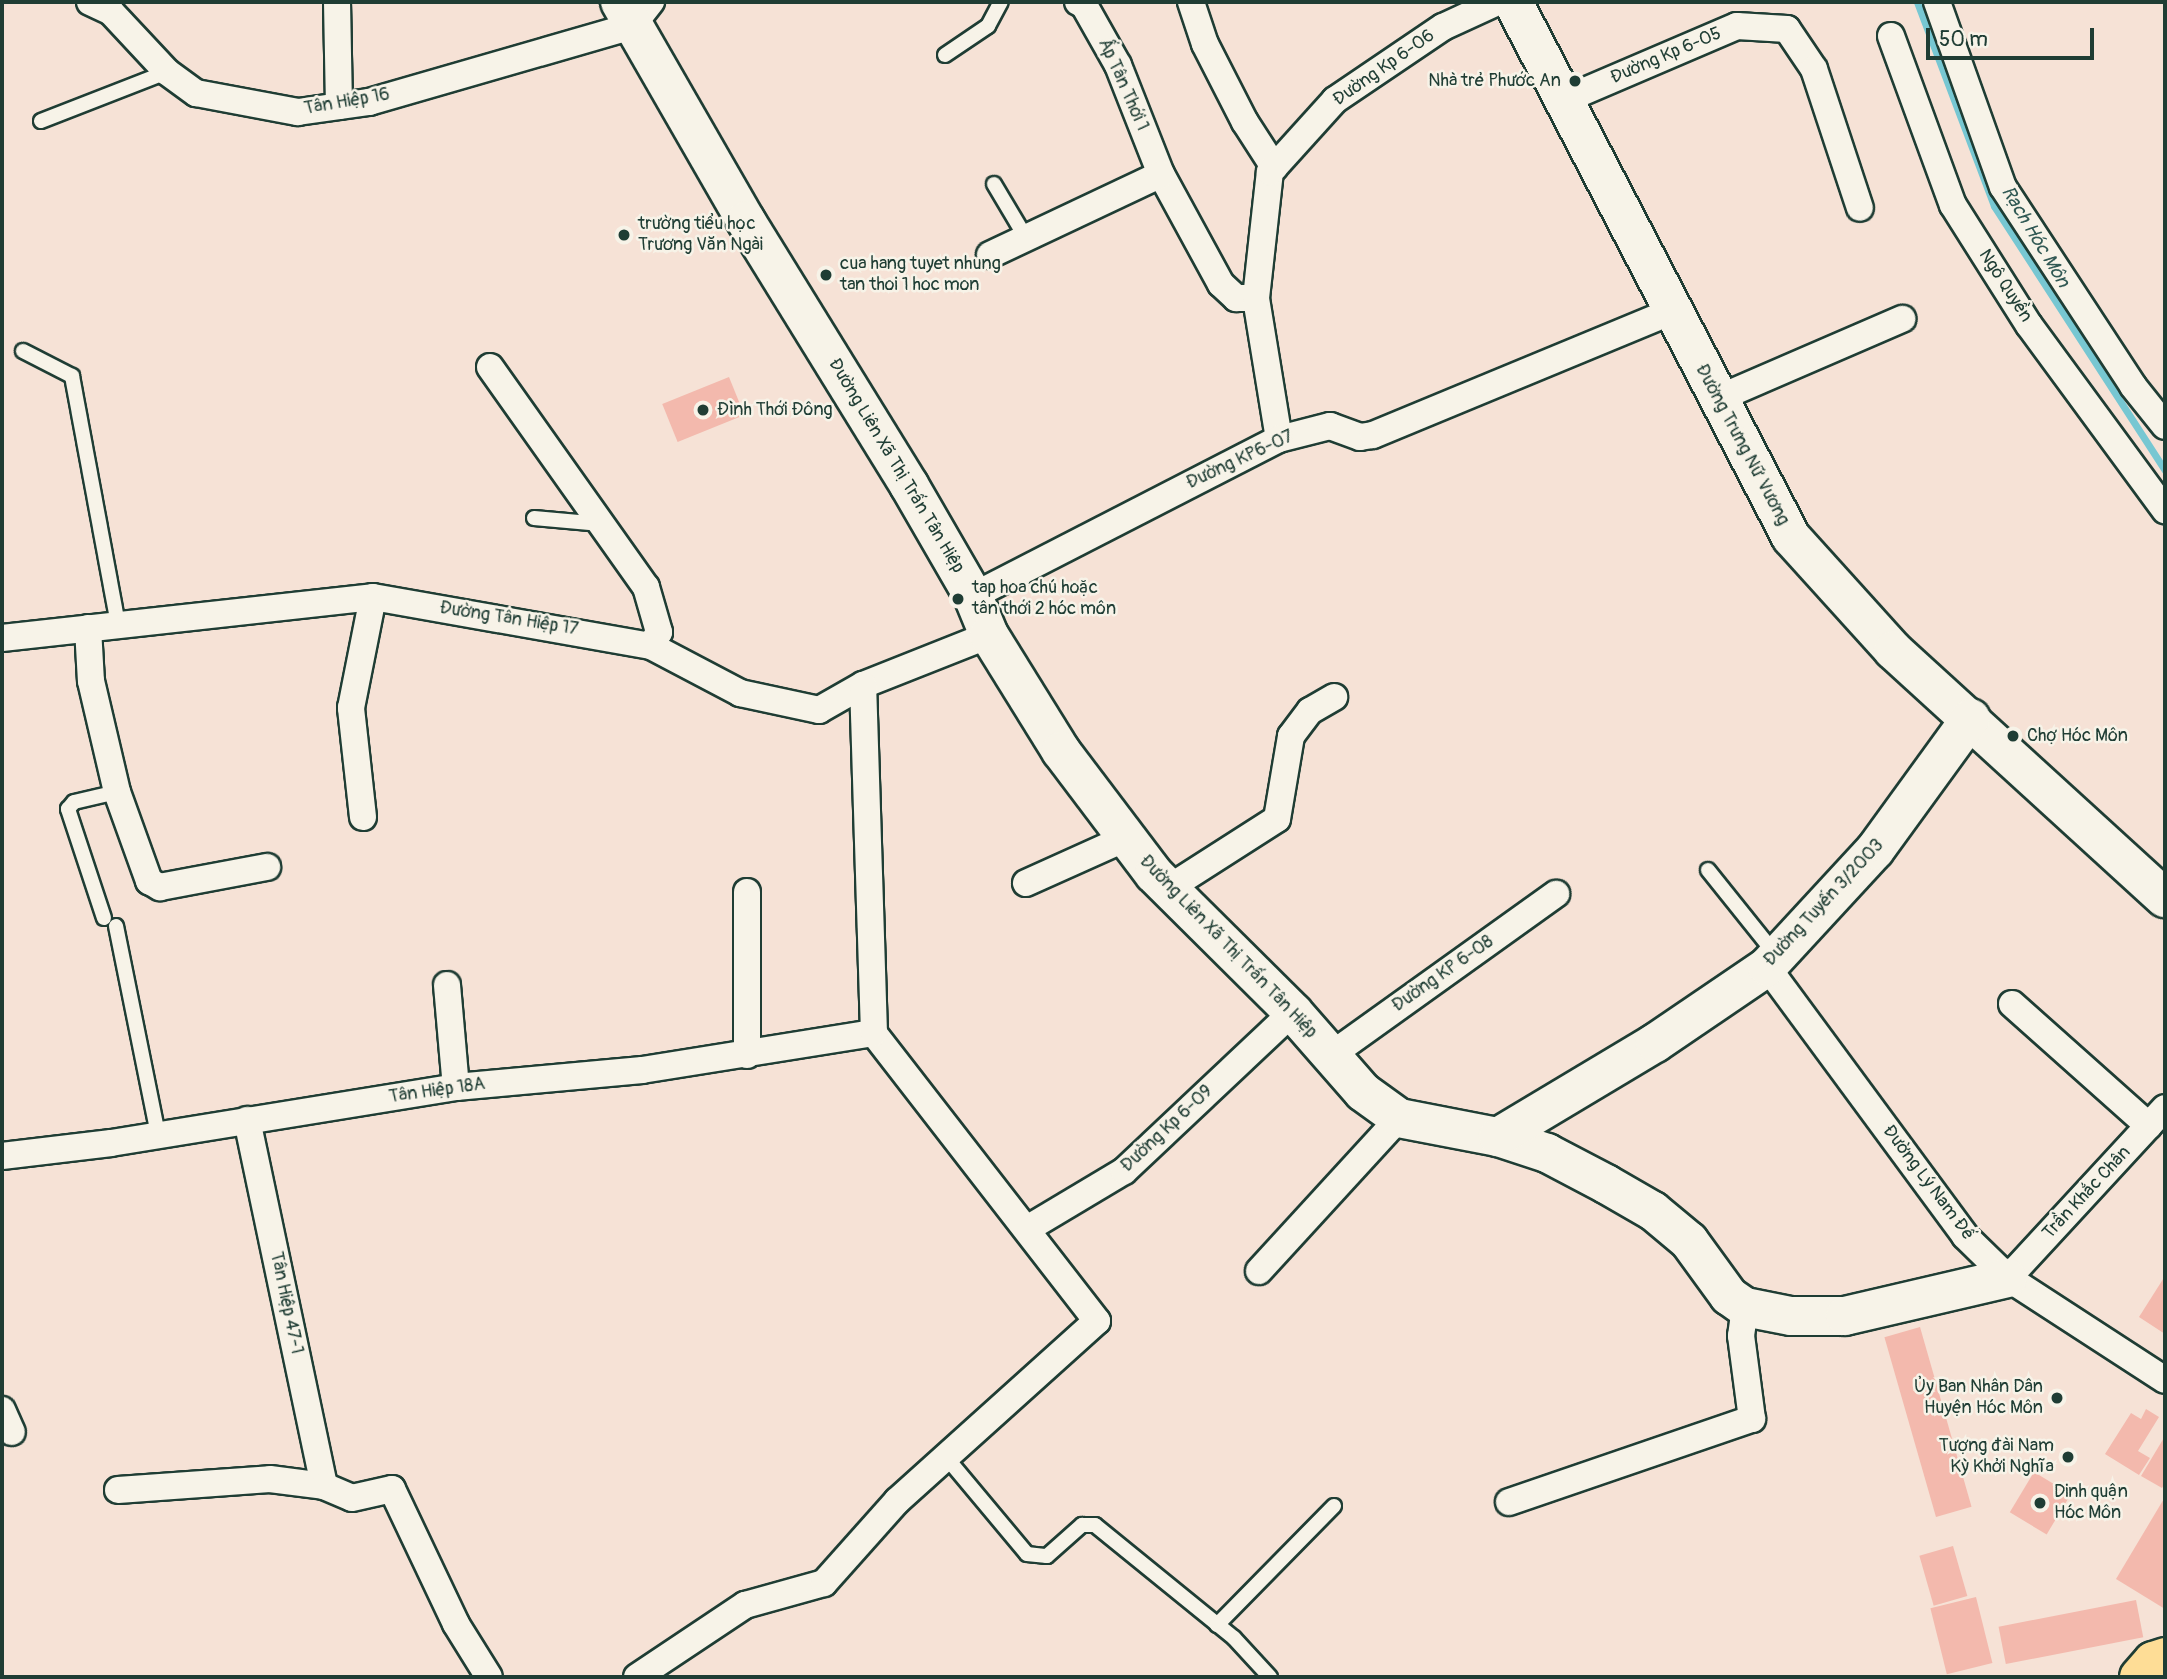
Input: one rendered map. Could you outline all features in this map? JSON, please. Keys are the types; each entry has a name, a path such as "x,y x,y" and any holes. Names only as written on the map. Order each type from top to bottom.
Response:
{"main road":[{"path":"2139,1677 2153,1661 2165,1657"}],"street":[{"name":"Tân Hiệp 16","path":"90,2 111,12 167,72 196,93 298,112 369,102 634,10"},
{"path":"337,2 339,106"},
{"name":"Ấp Tân Thới 1","path":"1078,2 1084,5 1118,65 1161,174 1221,284 1236,298 1256,298"},
{"path":"1191,2 1205,44 1245,122 1274,167 1270,172 1256,298 1279,439"},
{"name":"Đường Kp 6-06","path":"1274,167 1335,100 1443,27 1497,2"},
{"name":"Đường Trưng Nữ Vương","path":"1513,2 1791,537 1885,641 2156,884"},
{"path":"1937,2 2003,187 2133,386 2165,426"},
{"name":"Đường Liên Xã Thị Trấn Tân Hiệp","path":"634,10 973,596 989,635 1061,751 1126,838 1169,888 1293,1012 1363,1092 1399,1118 1498,1137 1548,1153 1653,1211 1689,1241 1729,1296 1745,1307"},
{"name":"Đường Kp 6-05","path":"1564,100 1737,26 1787,29 1814,69 1860,208"},
{"name":"Ngô Quyền","path":"1891,36 1953,205 2029,325 2165,510"},
{"path":"990,255 1161,174"},
{"name":"Đường KP6-07","path":"973,596 1279,439 1330,426 1360,437 1373,435 1673,311"},
{"path":"1717,399 1902,318"},
{"path":"490,367 646,587 659,632 651,646"},
{"path":"363,817 351,708 373,597"},
{"name":"Đường Tân Hiệp 17","path":"2,638 373,597 651,646 740,693 819,710 863,685 989,635"},
{"path":"88,628 91,681 117,792 142,867 154,885 267,867"},
{"path":"637,1677 745,1605 824,1583 897,1501 1097,1321 874,1033 863,685"},
{"path":"1169,888 1277,819 1291,736 1310,711 1334,697"},
{"name":"Đường Tuyến 3/2003","path":"1498,1137 1654,1043 1772,962 1875,850 1971,718"},
{"path":"1026,883 1126,838"},
{"path":"747,892 747,1055"},
{"name":"Đường KP 6-08","path":"1331,1055 1556,894"},
{"name":"Đường Lý Nam Đế","path":"1772,962 1965,1236 2008,1278 2165,1380"},
{"path":"447,985 456,1087"},
{"path":"2012,1004 2157,1117"},
{"name":"Đường Kp 6-09","path":"1027,1229 1124,1171 1293,1012"},
{"name":"Tân Hiệp 18A","path":"2,1156 158,1135 456,1087 642,1070 874,1033"},
{"name":"Trần Khắc Chân","path":"2008,1278 2157,1117"},
{"path":"1259,1271 1399,1118"},
{"name":"Tân Hiệp 47-1","path":"247,1120 324,1486"},
{"path":"1509,1502 1752,1419 1741,1336 1745,1307 1791,1316 1845,1316 2008,1278"},
{"path":"118,1490 270,1479 324,1486 352,1498 392,1489 456,1624 489,1677"}],"lane":[{"path":"945,55 988,26 1001,2"},
{"path":"41,121 167,72"},
{"path":"994,184 1026,238"},
{"path":"23,351 72,376 118,624"},
{"path":"534,518 601,524"},
{"path":"117,792 74,802 68,808 110,922 158,1135"},
{"path":"1708,870 1772,962"},
{"path":"946,1457 1027,1554 1047,1556 1083,1525 1095,1525 1217,1625 1270,1677"},
{"path":"1217,1625 1334,1506"}],"building":[{"name":"Đình Thới Đông","path":"729,377 744,415 678,442 662,404"},
{"path":"2165,1276 2165,1334 2139,1317"},
{"path":"1920,1327 1972,1507 1936,1517 1884,1337"},
{"path":"2146,1409 2159,1417 2138,1451 2150,1458 2139,1475 2105,1454 2131,1413 2141,1419"},
{"path":"2165,1436 2165,1483 2162,1488 2141,1476"},
{"name":"Dinh quận Hóc Môn","path":"2034,1472 2071,1494 2047,1534 2010,1512"},
{"path":"2165,1497 2165,1609 2116,1579"},
{"path":"1953,1546 1967,1596 1934,1606 1919,1556"},
{"path":"1976,1597 1992,1663 1947,1674 1930,1608"},
{"path":"2136,1600 2143,1637 2006,1664 1999,1627"}],"waterway":[{"name":"Rạch Hóc Môn","path":"1917,2 1994,206 2165,470"}],"place":[{"name":"Nhà trẻ Phước An","path":"1575,81"},
{"name":"trường tiểu học Trương Văn Ngài","path":"624,235"},
{"name":"cua hang tuyet nhung tan thoi 1 hoc mon","path":"826,275"},
{"name":"Đình Thới Đông","path":"703,410"},
{"name":"tap hoa chú hoặc tân thới 2 hóc môn","path":"958,599"},
{"name":"Chợ Hóc Môn","path":"2013,736"},
{"name":"Ủy Ban Nhân Dân Huyện Hóc Môn","path":"2057,1398"},
{"name":"Tượng đài Nam Kỳ Khởi Nghĩa","path":"2068,1457"},
{"name":"Dinh quận Hóc Môn","path":"2040,1503"}]}
